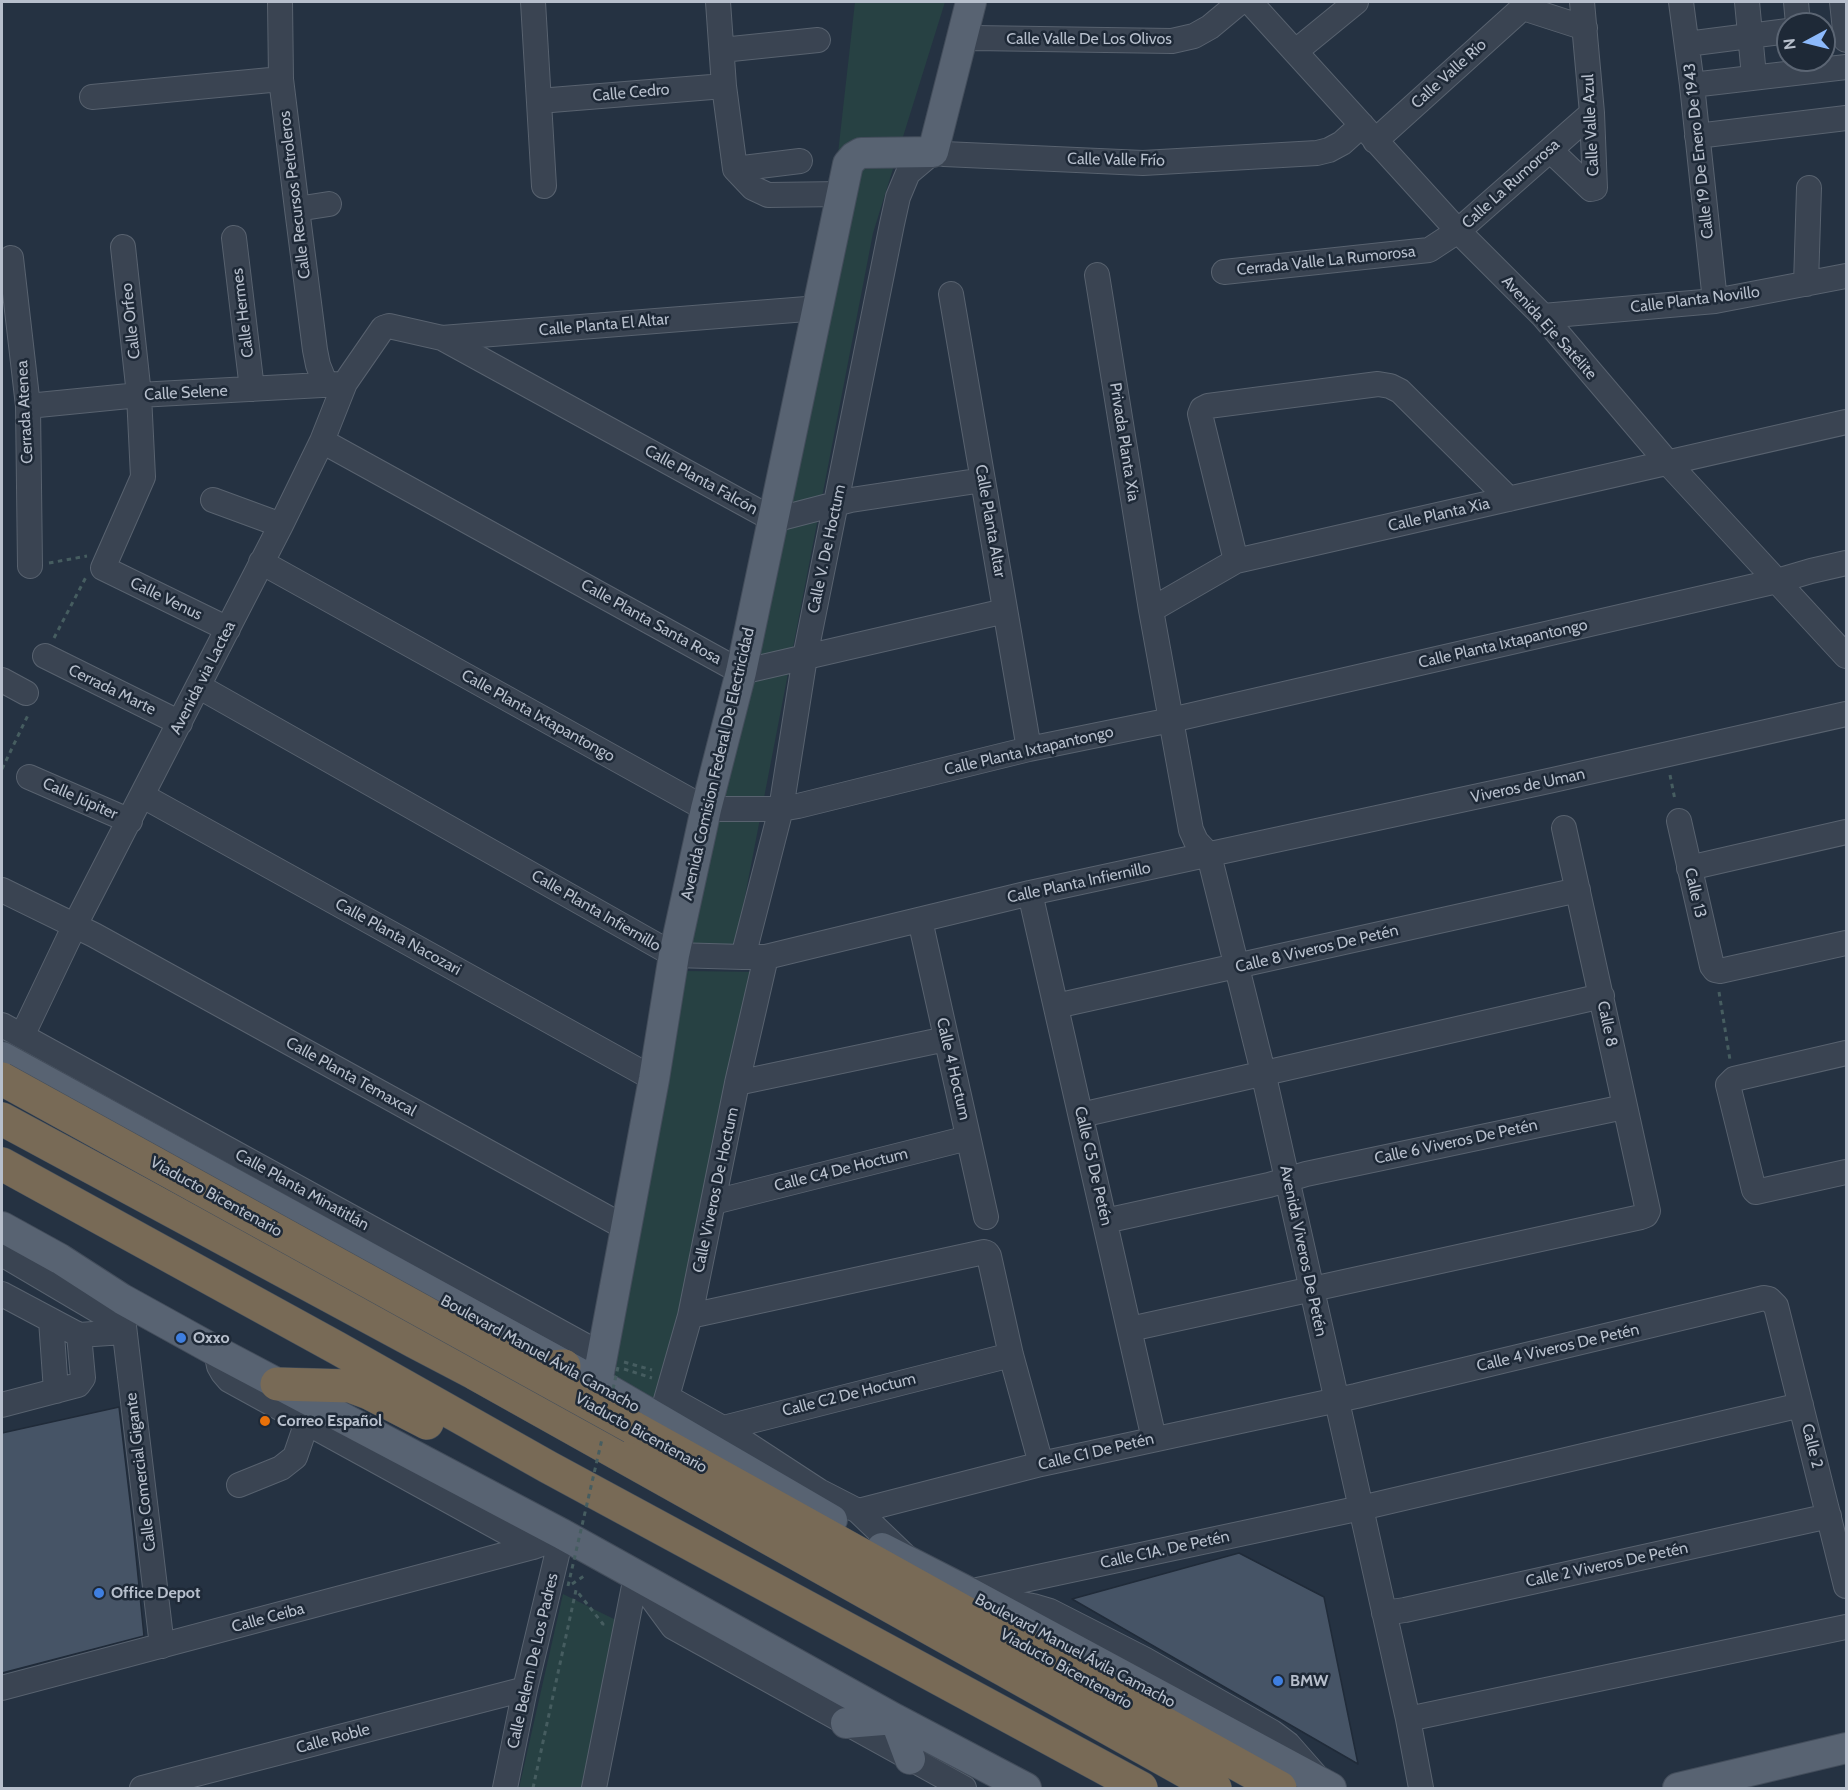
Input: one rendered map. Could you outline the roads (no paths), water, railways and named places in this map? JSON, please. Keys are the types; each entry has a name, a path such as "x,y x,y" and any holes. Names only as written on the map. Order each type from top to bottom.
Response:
{"highway":[{"name":"Viaducto Bicentenario","path":"2,1079 1280,1788"},
{"path":"2,1119 474,1373 1215,1788"},
{"path":"2,1164 327,1342 548,1467 1142,1788"},
{"path":"474,1373 564,1366"},
{"path":"276,1384 350,1386 369,1393 495,1458 518,1465 548,1467"}],"main road":[{"path":"933,152 971,2"},
{"name":"Calle Valle Frío","path":"861,153 933,152"},
{"name":"Avenida Comision Federal De Electricidad","path":"608,1374 626,1228 674,955 706,809 741,672 842,194 849,164 861,153"},
{"name":"Boulevard Manuel Ávila Camacho","path":"8,1039 564,1366 608,1374 663,1409 688,1437 837,1523 971,1594 1168,1687 1327,1786"},
{"path":"2,1227 60,1259 123,1319 216,1351 562,1534 895,1719 970,1780 1026,1788"},
{"path":"846,1723 895,1719"},
{"path":"895,1719 910,1759"},
{"path":"1678,1788 1846,1748"}],"street":[{"name":"Calle Recursos Petroleros","path":"280,2 281,79 315,350 318,365 336,384"},
{"path":"533,2 544,186"},
{"path":"718,2 724,86 735,169 753,188 768,195 842,194"},
{"name":"Calle Valle De Los Olivos","path":"963,40 1172,41 1194,36 1210,27 1240,2"},
{"name":"Avenida Eje Satélite","path":"1250,2 1458,231 1543,316 1668,463 1846,656"},
{"path":"1296,51 1356,2"},
{"name":"Calle Valle Azul","path":"1550,150 1591,189 1595,188 1592,113 1582,2"},
{"name":"Calle 19 De Enero De 1943","path":"1681,2 1715,301"},
{"path":"1747,2 1754,76"},
{"name":"Calle Valle Río","path":"1369,133 1526,5 1585,28"},
{"path":"1687,44 1776,33"},
{"path":"722,50 818,40"},
{"path":"1692,85 1776,72"},
{"path":"92,97 281,79"},
{"name":"Calle Cedro","path":"539,101 724,86"},
{"name":"Calle La Rumorosa","path":"1458,231 1592,113"},
{"path":"1697,136 1846,118"},
{"name":"Calle Valle Frío","path":"933,152 1143,163 1329,150 1342,142 1369,133"},
{"name":"Calle V. De Hoctum","path":"754,957 805,657 898,197 908,173 933,152"},
{"path":"735,169 800,161"},
{"path":"1806,284 1809,188"},
{"path":"297,209 329,204"},
{"name":"Cerrada Valle La Rumorosa","path":"1224,272 1429,250 1458,231"},
{"name":"Calle Hermes","path":"234,238 252,389"},
{"name":"Calle Orfeo","path":"123,247 139,395"},
{"name":"Cerrada Atenea","path":"11,258 28,406 30,566"},
{"name":"Privada Planta Xia","path":"1097,275 1151,610"},
{"name":"Calle Planta Novillo","path":"1543,316 1715,301 1846,276"},
{"name":"Calle Planta Altar","path":"951,294 1029,749"},
{"name":"Calle Planta El Altar","path":"389,326 442,338 819,308"},
{"name":"Avenida via Lactea","path":"8,1039 75,925 130,822 281,525 322,441 336,384 383,328 389,326"},
{"name":"Calle Planta Falcón","path":"442,338 774,520 851,500 983,480"},
{"name":"Calle Selene","path":"28,406 139,395 336,384"},
{"path":"1236,561 1200,414 1202,409 1208,406 1378,384 1390,386 1400,391 1509,500"},
{"name":"Calle Venus","path":"139,395 143,477 96,566 228,629"},
{"name":"Calle Planta Xia","path":"1151,610 1236,561 1846,422"},
{"name":"Calle Planta Santa Rosa","path":"322,441 741,672 1005,610"},
{"path":"213,500 281,525"},
{"name":"Calle Planta Ixtapantongo","path":"261,562 706,809 780,809 1029,749 1171,720 1777,581 1846,563"},
{"path":"1151,610 1171,720"},
{"name":"Cerrada Marte","path":"45,656 180,723"},
{"path":"2,680 26,693"},
{"name":"Calle Planta Infiernillo","path":"198,686 674,955 754,957 1030,893 1209,855"},
{"name":"Viveros de Uman","path":"1209,855 1846,714"},
{"name":"Avenida Viveros De Petén","path":"1171,720 1191,830 1196,841 1209,855 1263,1072 1362,1508 1421,1788"},
{"name":"Calle Júpiter","path":"29,777 130,822"},
{"name":"Calle Planta Nacozari","path":"143,796 654,1078"},
{"name":"Calle 13","path":"1679,821 1714,968 1720,971 1846,943"},
{"name":"Calle 8","path":"1311,1289 1641,1217 1647,1211 1564,828"},
{"path":"1689,868 1846,832"},
{"name":"Calle Planta Temaxcal","path":"2,890 75,925 626,1228"},
{"name":"Calle 8 Viveros De Petén","path":"1056,1006 1578,890"},
{"name":"Calle C5 De Petén","path":"1030,893 1154,1439"},
{"name":"Calle 4 Hoctum","path":"920,920 986,1217"},
{"name":"Calle Viveros De Hoctum","path":"663,1409 690,1316 714,1202 737,1083 754,957"},
{"path":"1081,1115 1602,996"},
{"name":"Calle Planta Minatitlán","path":"8,1039 608,1374"},
{"path":"737,1083 946,1039"},
{"path":"1846,1053 1734,1079 1728,1085 1754,1190 1759,1192 1846,1172"},
{"name":"Calle 6 Viveros De Petén","path":"1288,1180 1306,1174 1624,1107"},
{"name":"Calle C4 De Hoctum","path":"714,1202 968,1138"},
{"path":"1106,1221 1288,1180"},
{"path":"690,1316 984,1252 989,1256 1011,1355 1041,1464"},
{"path":"2,1254 123,1319"},
{"path":"1130,1329 1311,1289"},
{"path":"3,1295 79,1335 123,1319"},
{"name":"Calle 4 Viveros De Petén","path":"1337,1400 1764,1298 1769,1299 1776,1306"},
{"name":"Calle 2","path":"1776,1306 1846,1586"},
{"name":"Calle Comercial Gigante","path":"123,1319 162,1646"},
{"path":"51,1320 56,1391"},
{"path":"2,1405 78,1385 83,1378 79,1335"},
{"path":"216,1351 219,1366 229,1380 533,1547"},
{"name":"Calle C2 De Hoctum","path":"688,1437 1011,1355"},
{"name":"Calle C1 De Petén","path":"858,1511 1041,1464 1337,1400"},
{"path":"1362,1508 1801,1405"},
{"path":"663,1409 721,1427 819,1491 858,1511 918,1567"},
{"path":"238,1485 281,1468 296,1457 307,1422"},
{"name":"Calle C1A. De Petén","path":"971,1594 1362,1508"},
{"name":"Calle 2 Viveros De Petén","path":"1384,1612 1406,1610 1829,1516"},
{"name":"Calle Ceiba","path":"2,1688 533,1547 562,1534"},
{"name":"Calle Belem De Los Padres","path":"505,1788 525,1689 562,1534"},
{"path":"636,1576 673,1627 910,1759 970,1780"},
{"path":"594,1788 636,1576"},
{"path":"1408,1719 1846,1627"},
{"name":"Calle Roble","path":"142,1788 525,1689"}],"place":[{"name":"Oxxo","path":"181,1338"},
{"name":"Correo Español","path":"265,1421"},
{"name":"Office Depot","path":"99,1593"},
{"name":"BMW","path":"1278,1681"}]}
